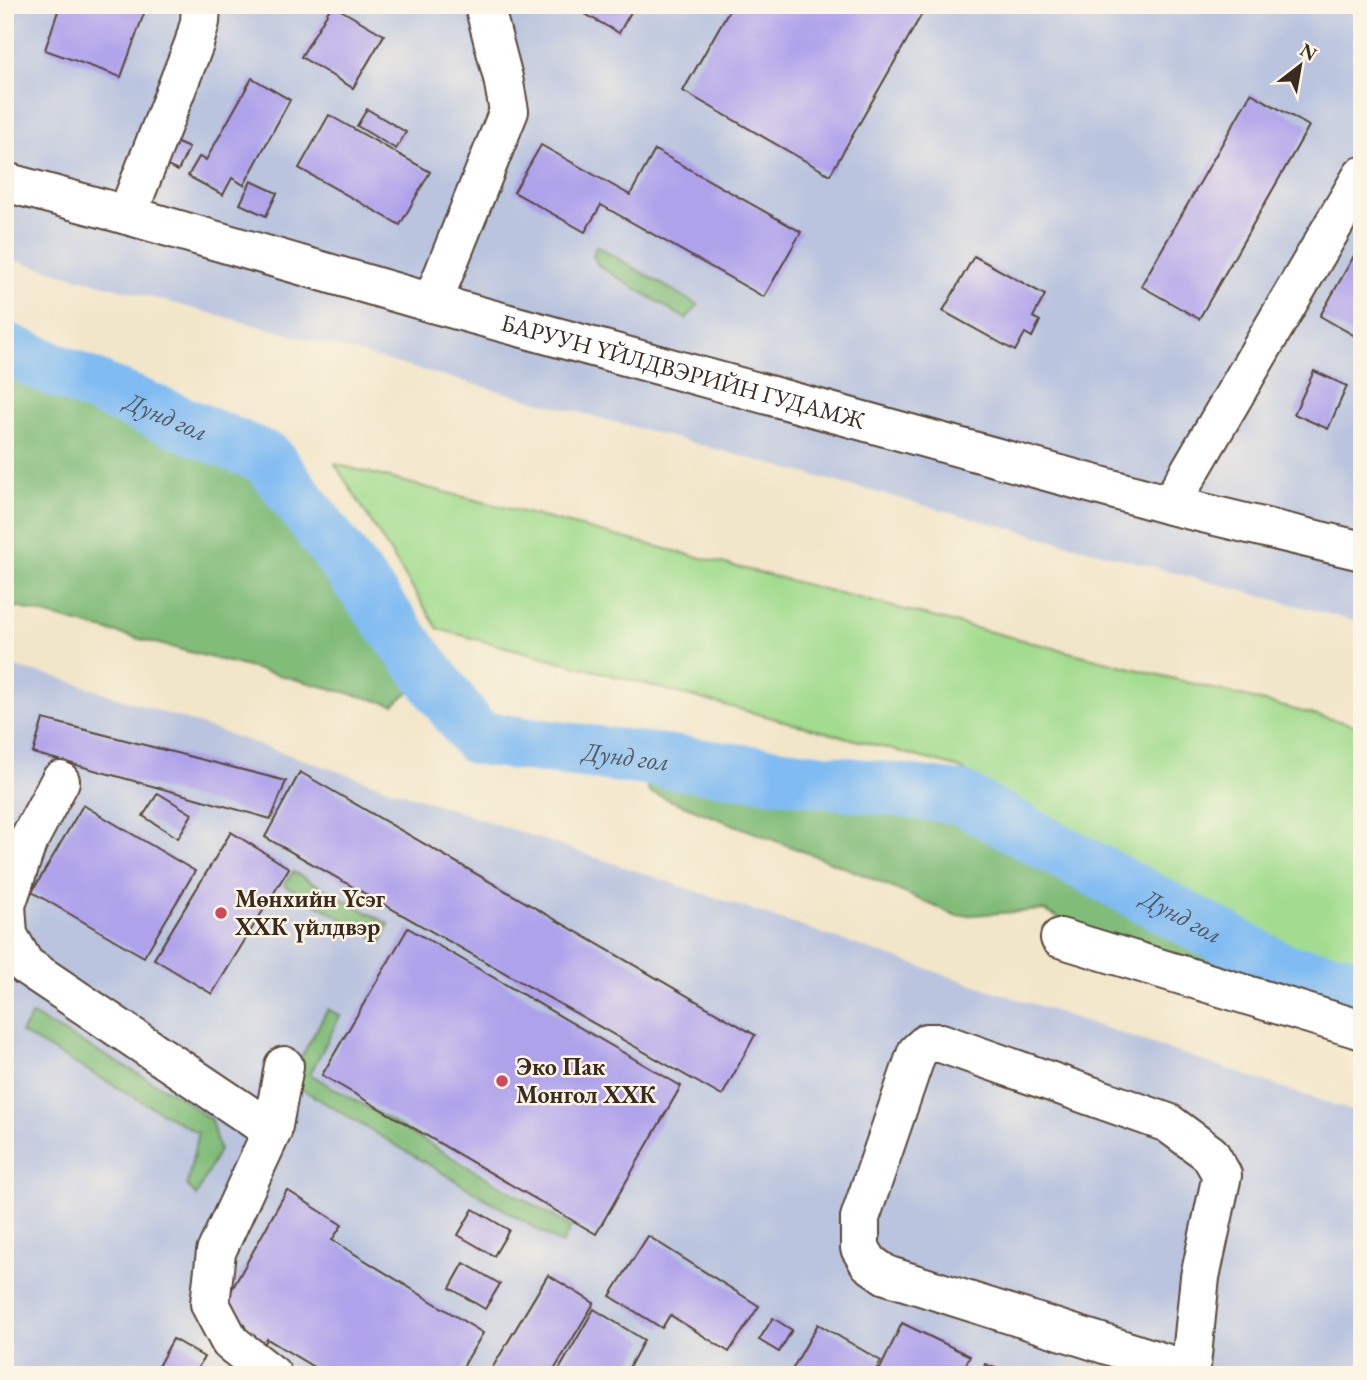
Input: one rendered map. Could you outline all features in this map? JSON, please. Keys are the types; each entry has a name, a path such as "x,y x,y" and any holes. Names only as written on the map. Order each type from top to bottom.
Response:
{"street":[{"path":"127,215 194,44 201,5"},
{"path":"432,303 509,111 484,5"},
{"path":"1170,505 1362,176"},
{"name":"БАРУУН ҮЙЛДВЭРИЙН ГУДАМЖ","path":"5,182 432,303 1170,505 1362,551"},
{"path":"60,781 27,843 6,905 8,935 25,965 272,1131"},
{"path":"1060,938 1362,1030"},
{"path":"927,1043 942,1043 1168,1123 1210,1154 1222,1175 1200,1277 1190,1373 886,1275 869,1263 860,1248 859,1219 917,1052 927,1043"},
{"path":"272,1375 230,1342 210,1304 216,1252 272,1131 284,1066"}],"shaded area":[{"path":"5,5 1362,5 1362,623 5,258"},
{"path":"5,665 54,676 1362,1113 1362,1375 5,1375"}],"green space":[{"path":"596,246 698,305 686,319 599,266 593,256"},
{"path":"5,364 264,473 413,688 394,705 5,604"},
{"path":"335,464 1362,727 1362,973 1314,966 957,767 438,629"},
{"path":"635,733 956,805 1268,974 1362,991 1362,1035 1247,1011 1043,910 957,916 854,871 649,792"},
{"path":"293,872 389,924 382,942 284,885"},
{"path":"328,1009 340,1016 310,1074 571,1227 562,1244 288,1081"},
{"path":"32,1015 180,1097 211,1120 219,1150 196,1196 187,1185 198,1133 21,1033"}],"building":[{"path":"5,5 16,5 5,32"},
{"path":"60,5 147,5 121,77 45,50"},
{"path":"332,5 384,35 353,88 301,57"},
{"path":"569,5 635,5 619,33"},
{"path":"732,5 927,5 830,175 683,91"},
{"path":"252,78 290,100 244,185 232,178 223,195 188,176 199,157 206,160"},
{"path":"1251,93 1309,126 1199,319 1141,286"},
{"path":"367,109 406,132 396,149 357,126"},
{"path":"329,115 430,172 400,225 299,168"},
{"path":"162,136 189,148 178,171 152,159"},
{"path":"541,145 630,195 655,150 801,232 764,297 601,205 585,232 514,192"},
{"path":"251,181 277,193 266,216 240,204"},
{"path":"1355,254 1362,258 1362,340 1320,316"},
{"path":"974,256 1045,295 1033,317 1040,321 1032,337 1025,333 1015,351 943,311"},
{"path":"1314,371 1347,386 1328,429 1294,414"},
{"path":"43,719 286,781 271,819 33,753"},
{"path":"300,772 755,1035 722,1096 265,837"},
{"path":"158,793 192,814 178,838 143,816"},
{"path":"83,805 195,871 144,957 32,892"},
{"name":"Мөнхийн Үсэг ХХК үйлдвэр","path":"231,832 289,868 212,994 154,959"},
{"name":"Эко Пак Монгол ХХК","path":"408,928 681,1086 596,1234 322,1075"},
{"path":"287,1190 342,1225 332,1240 483,1333 458,1375 327,1375 267,1339 258,1357 244,1325 220,1311"},
{"path":"473,1209 509,1230 494,1256 458,1235"},
{"path":"648,1236 759,1306 729,1352 670,1315 662,1328 610,1296"},
{"path":"464,1263 500,1284 485,1309 450,1288"},
{"path":"548,1275 594,1303 551,1375 488,1375"},
{"path":"594,1309 644,1340 625,1375 556,1375"},
{"path":"773,1318 792,1330 779,1352 759,1340"},
{"path":"902,1323 970,1356 961,1375 877,1375"},
{"path":"818,1324 881,1361 873,1375 789,1375"},
{"path":"173,1339 204,1357 194,1375 164,1375 156,1370"},
{"path":"985,1364 1012,1375 981,1375"}],"waterway":[{"name":"Дунд гол","path":"5,349 268,459 477,738 961,798 1285,971 1362,984"}],"place":[{"name":"Мөнхийн Үсэг ХХК үйлдвэр","path":"221,913"},
{"name":"Эко Пак Монгол ХХК","path":"502,1081"}]}
